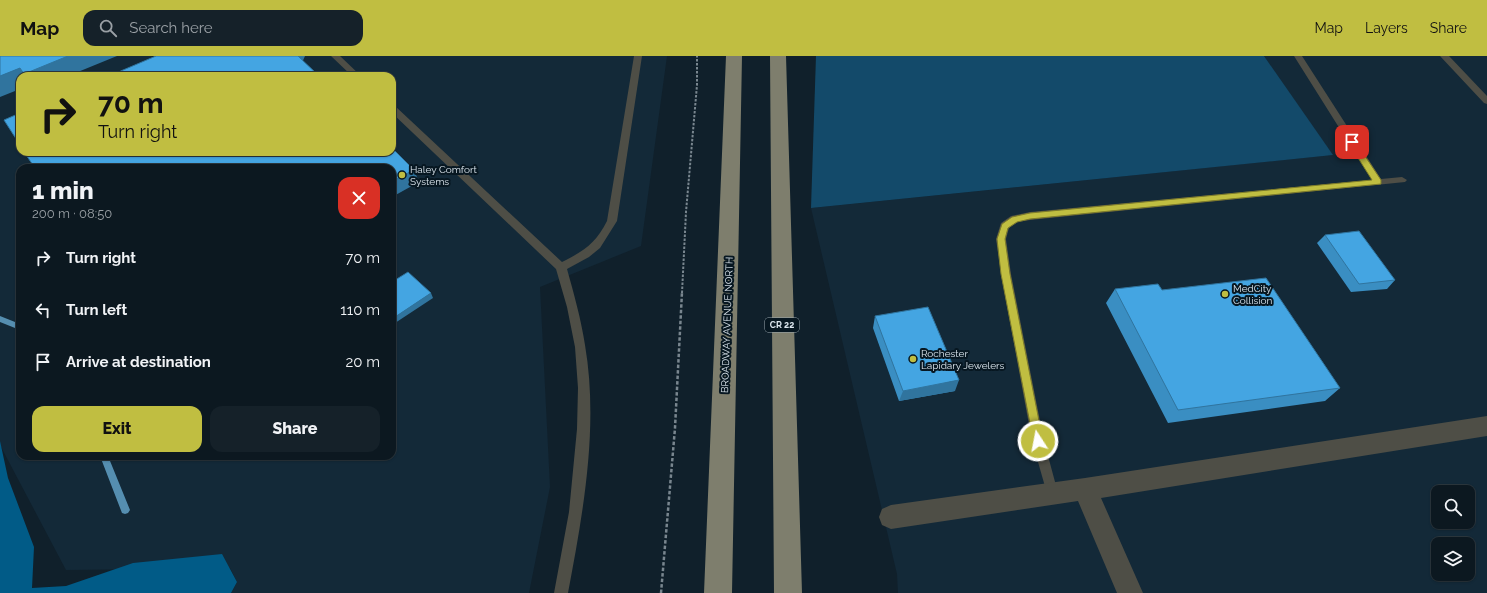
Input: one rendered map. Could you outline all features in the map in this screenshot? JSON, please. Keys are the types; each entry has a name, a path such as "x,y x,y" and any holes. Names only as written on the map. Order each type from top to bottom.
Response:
{"main road":[{"path":"725,56 732,122"},
{"name":"BROADWAY AVENUE NORTH","path":"718,593 734,56"},
{"name":"CR 22","path":"778,56 788,593"},
{"path":"779,117 788,56"}],"street":[{"path":"891,517 1085,489 1487,426"},
{"path":"1085,489 1130,593"}],"lane":[{"path":"336,56 353,72"},
{"path":"561,268 598,246 612,221 638,56"},
{"path":"1298,56 1378,182"},
{"path":"1444,56 1487,101"},
{"path":"396,112 561,268 568,286 579,334 582,359 583,424 580,471 572,541 561,593"},
{"path":"1052,493 1038,441 1006,274 1001,239 1005,226 1015,219 1030,216 1402,180"}],"path":[{"path":"661,593 675,428 686,212 697,85 698,56"}],"shaded area":[{"path":"0,56 667,56 641,246 540,287 550,487 529,593 231,593 237,582 230,568 66,570 0,445"},
{"path":"816,56 1264,56 1333,155 811,208"},
{"path":"1264,56 1487,56 1487,593 898,593 897,574 811,208 1332,155"},
{"path":"0,441 8,478 34,547 32,588 66,586 133,563 222,554 237,582 231,593 0,593"}],"building":[{"path":"0,56 68,56 29,72 23,72 20,68 0,76"},
{"path":"156,56 298,56 315,72 118,72"},
{"path":"16,115 16,139 4,120"},
{"path":"396,152 414,170 396,179 396,164 32,164 27,156 396,156"},
{"path":"1359,231 1395,280 1359,284 1325,235"},
{"path":"408,272 431,293 396,316 396,280"},
{"path":"1266,278 1340,388 1178,410 1115,289 1158,284 1162,290"},
{"name":"Rochester Lapidary Jewelers","path":"928,307 959,380 903,391 875,316"}],"waterway":[{"path":"0,319 16,325"},
{"path":"106,460 125,510"}],"place":[{"name":"Haley Comfort Systems","path":"402,175"},
{"name":"MedCity Collision","path":"1225,294"},
{"name":"Rochester Lapidary Jewelers","path":"913,359"}],"route":[{"path":"1038,441 1006,274 1001,239 1005,226 1015,219 1030,216 1378,182 1352,142"}]}
